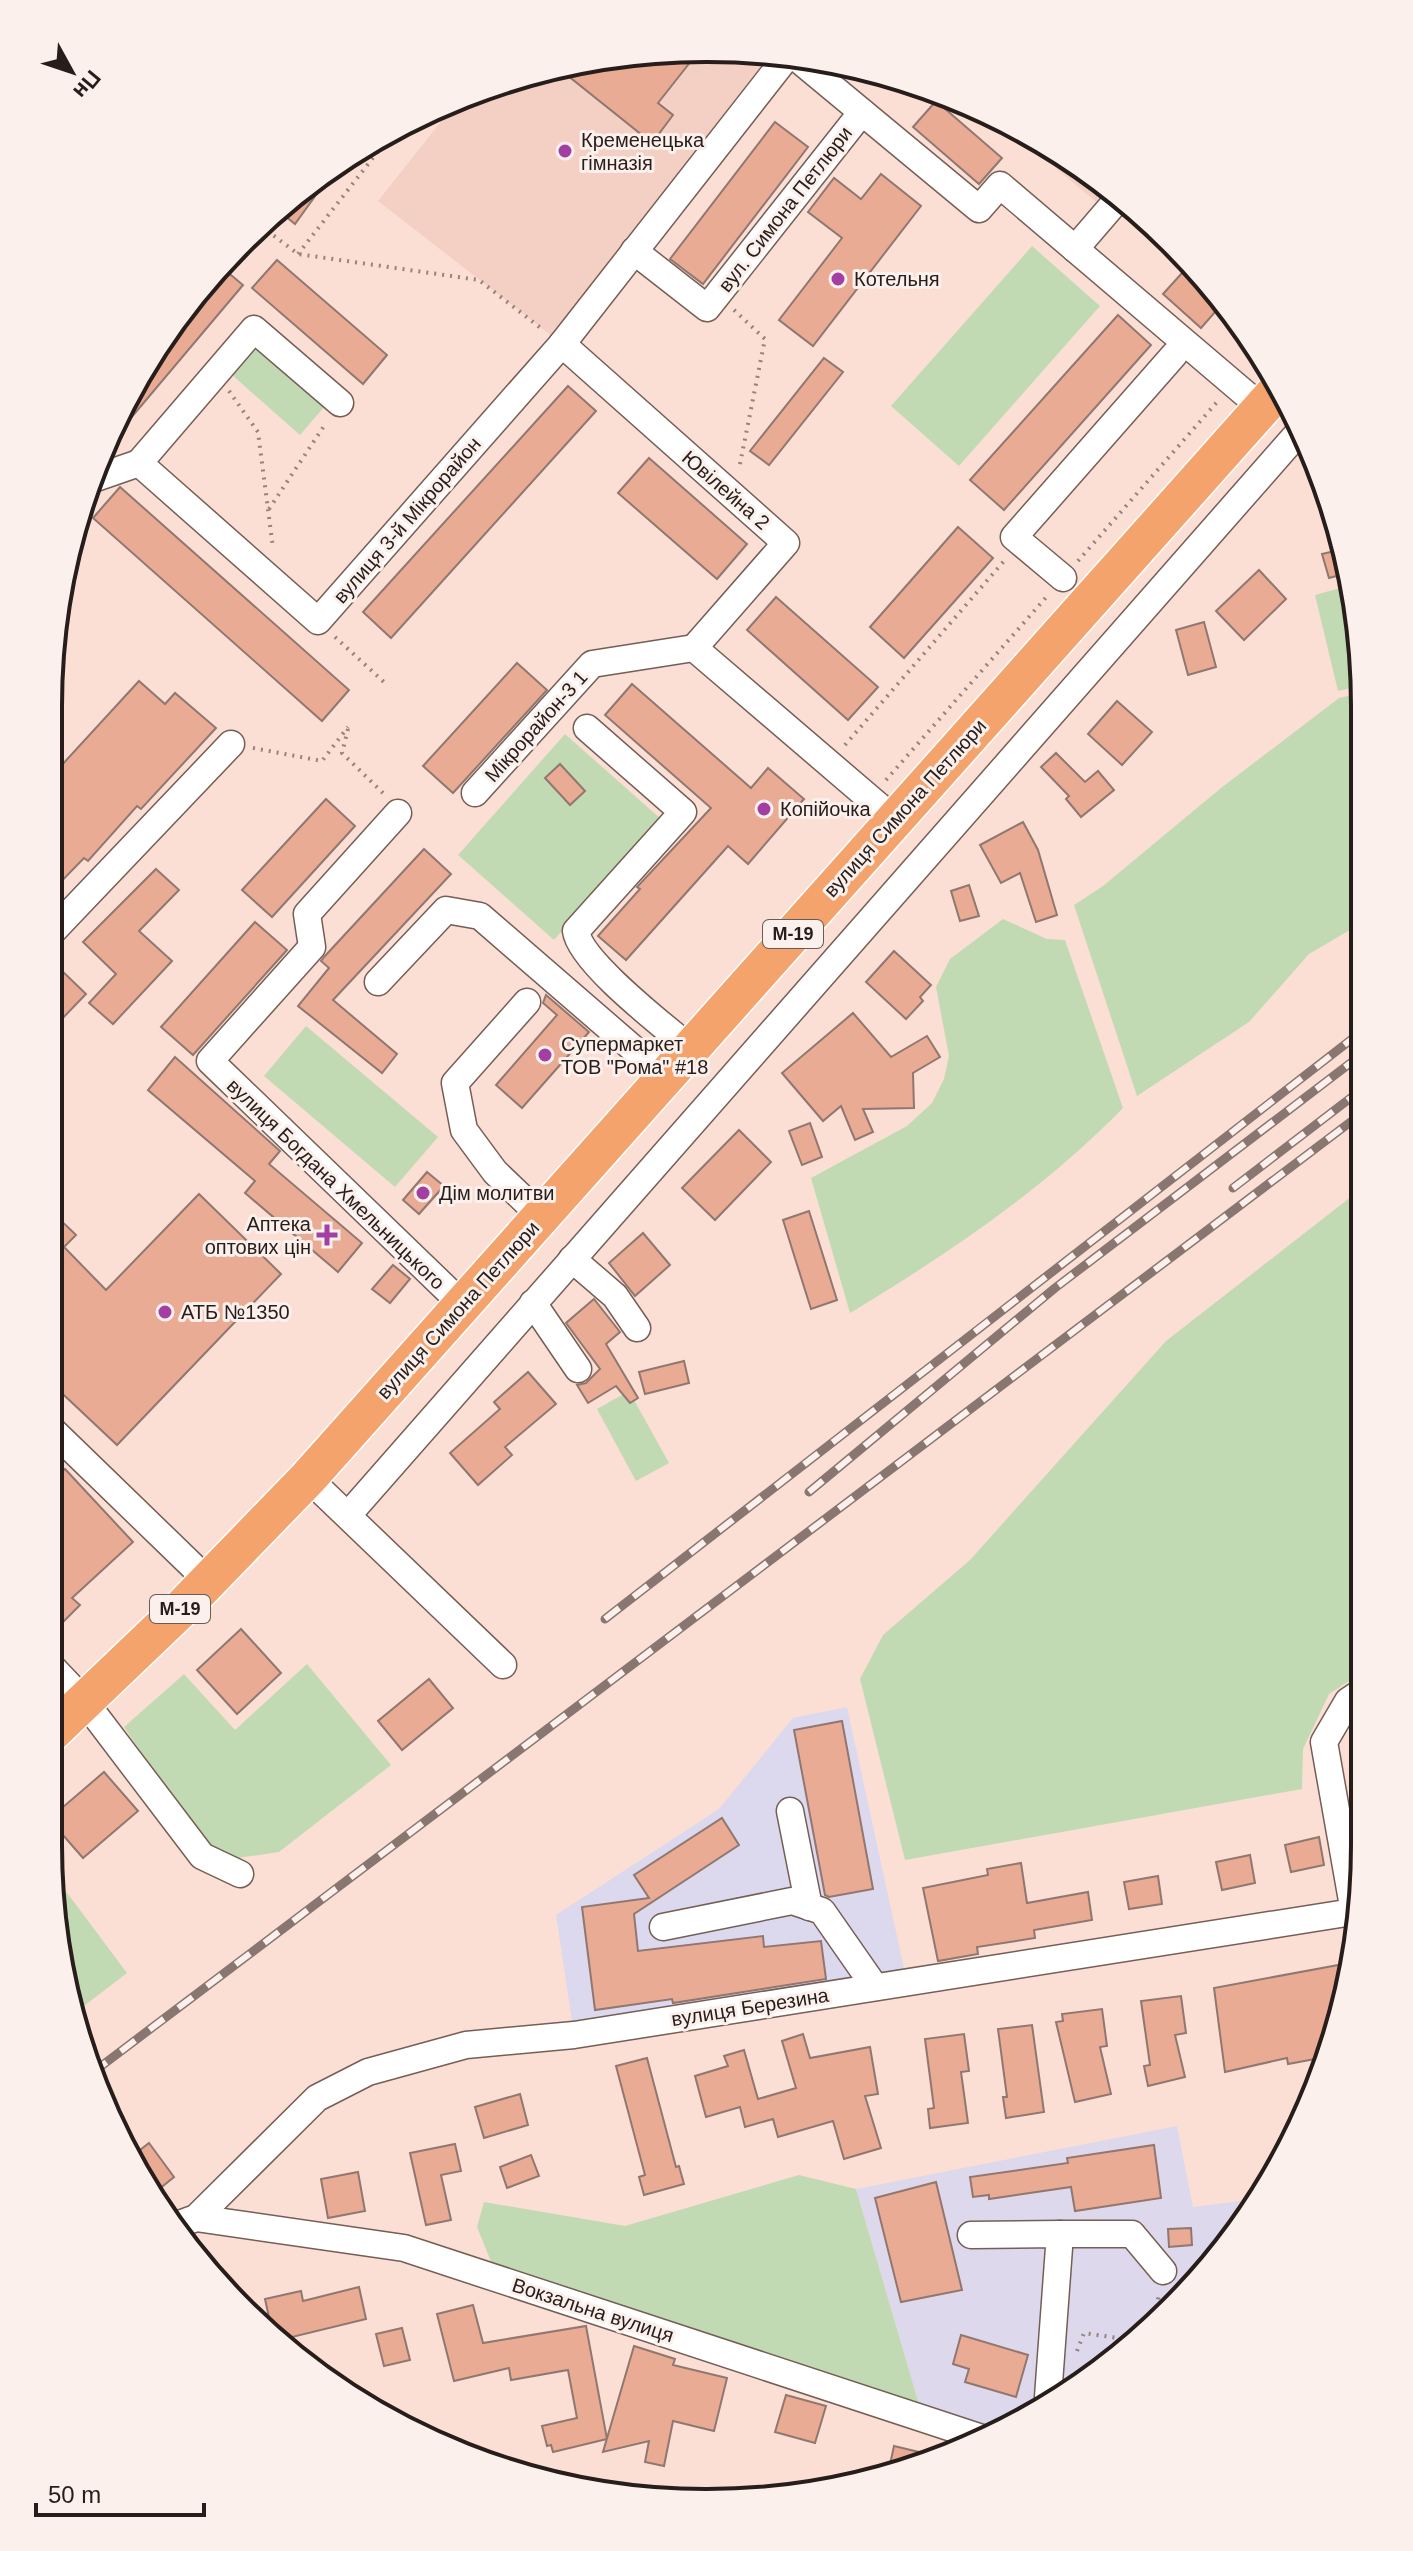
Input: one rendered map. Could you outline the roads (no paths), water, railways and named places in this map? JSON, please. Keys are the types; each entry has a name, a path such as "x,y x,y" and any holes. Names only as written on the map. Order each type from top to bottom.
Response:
{"highway":[{"name":"вулиця Симона Петлюри","path":"308,1478 542,1217 676,1053 895,820 1270,399"},
{"name":"М-19","path":"62,1723 308,1478"}],"street":[{"name":"вулиця 3-й Мікрорайон","path":"139,463 318,621 562,344 780,67"},
{"name":"вул. Симона Петлюри","path":"811,71 979,209 1000,185 1075,249"},
{"name":"вул. Симона Петлюри","path":"634,251 707,308 862,112"},
{"path":"1112,206 1075,249 1270,399"},
{"path":"105,475 139,463 254,329 340,403"},
{"name":"Ювілейна 2","path":"562,344 786,543 694,648"},
{"path":"1063,578 1014,537 1174,355"},
{"path":"348,1515 1293,439"},
{"path":"694,648 895,820"},
{"name":"Мікрорайон-3 1","path":"475,793 592,664 694,648"},
{"path":"587,728 683,812 576,931 577,941 676,1053"},
{"path":"62,921 231,744"},
{"name":"вулиця Богдана Хмельницького","path":"398,813 307,914 312,947 210,1061 463,1305"},
{"path":"378,982 446,910 480,916 676,1053"},
{"path":"527,1002 455,1083 464,1130 495,1172 542,1217"},
{"path":"572,1259 615,1296 637,1328"},
{"path":"533,1303 578,1369"},
{"path":"62,1440 208,1581"},
{"path":"308,1478 503,1665"},
{"path":"62,1678 85,1702 202,1856 240,1874"},
{"path":"1350,1877 1324,1742 1351,1699"},
{"path":"790,1811 809,1907"},
{"path":"663,1927 792,1901 822,1911 875,1987"},
{"name":"вулиця Березина","path":"185,2222 317,2098 368,2072 466,2045 574,2035 1347,1914"},
{"name":"Вокзальна вулиця","path":"185,2222 404,2248 968,2433"},
{"path":"1048,2391 1060,2234"},
{"path":"971,2235 1132,2234 1163,2271"}],"railway":[{"path":"605,1619 1351,1040"},
{"path":"809,1492 1055,1288 1351,1063"},
{"path":"1233,1188 1351,1098"},
{"path":"101,2066 1351,1122"}],"place":[{"name":"Кременецька гімназія","path":"565,151"},
{"name":"Котельня","path":"838,279"},
{"name":"Копійочка","path":"764,809"},
{"name":"Супермаркет ТОВ \"Рома\" #18","path":"545,1055"},
{"name":"Дім молитви","path":"423,1193"},
{"name":"Аптека оптових цін","path":"327,1235"},
{"name":"АТБ №1350","path":"165,1312"}]}
